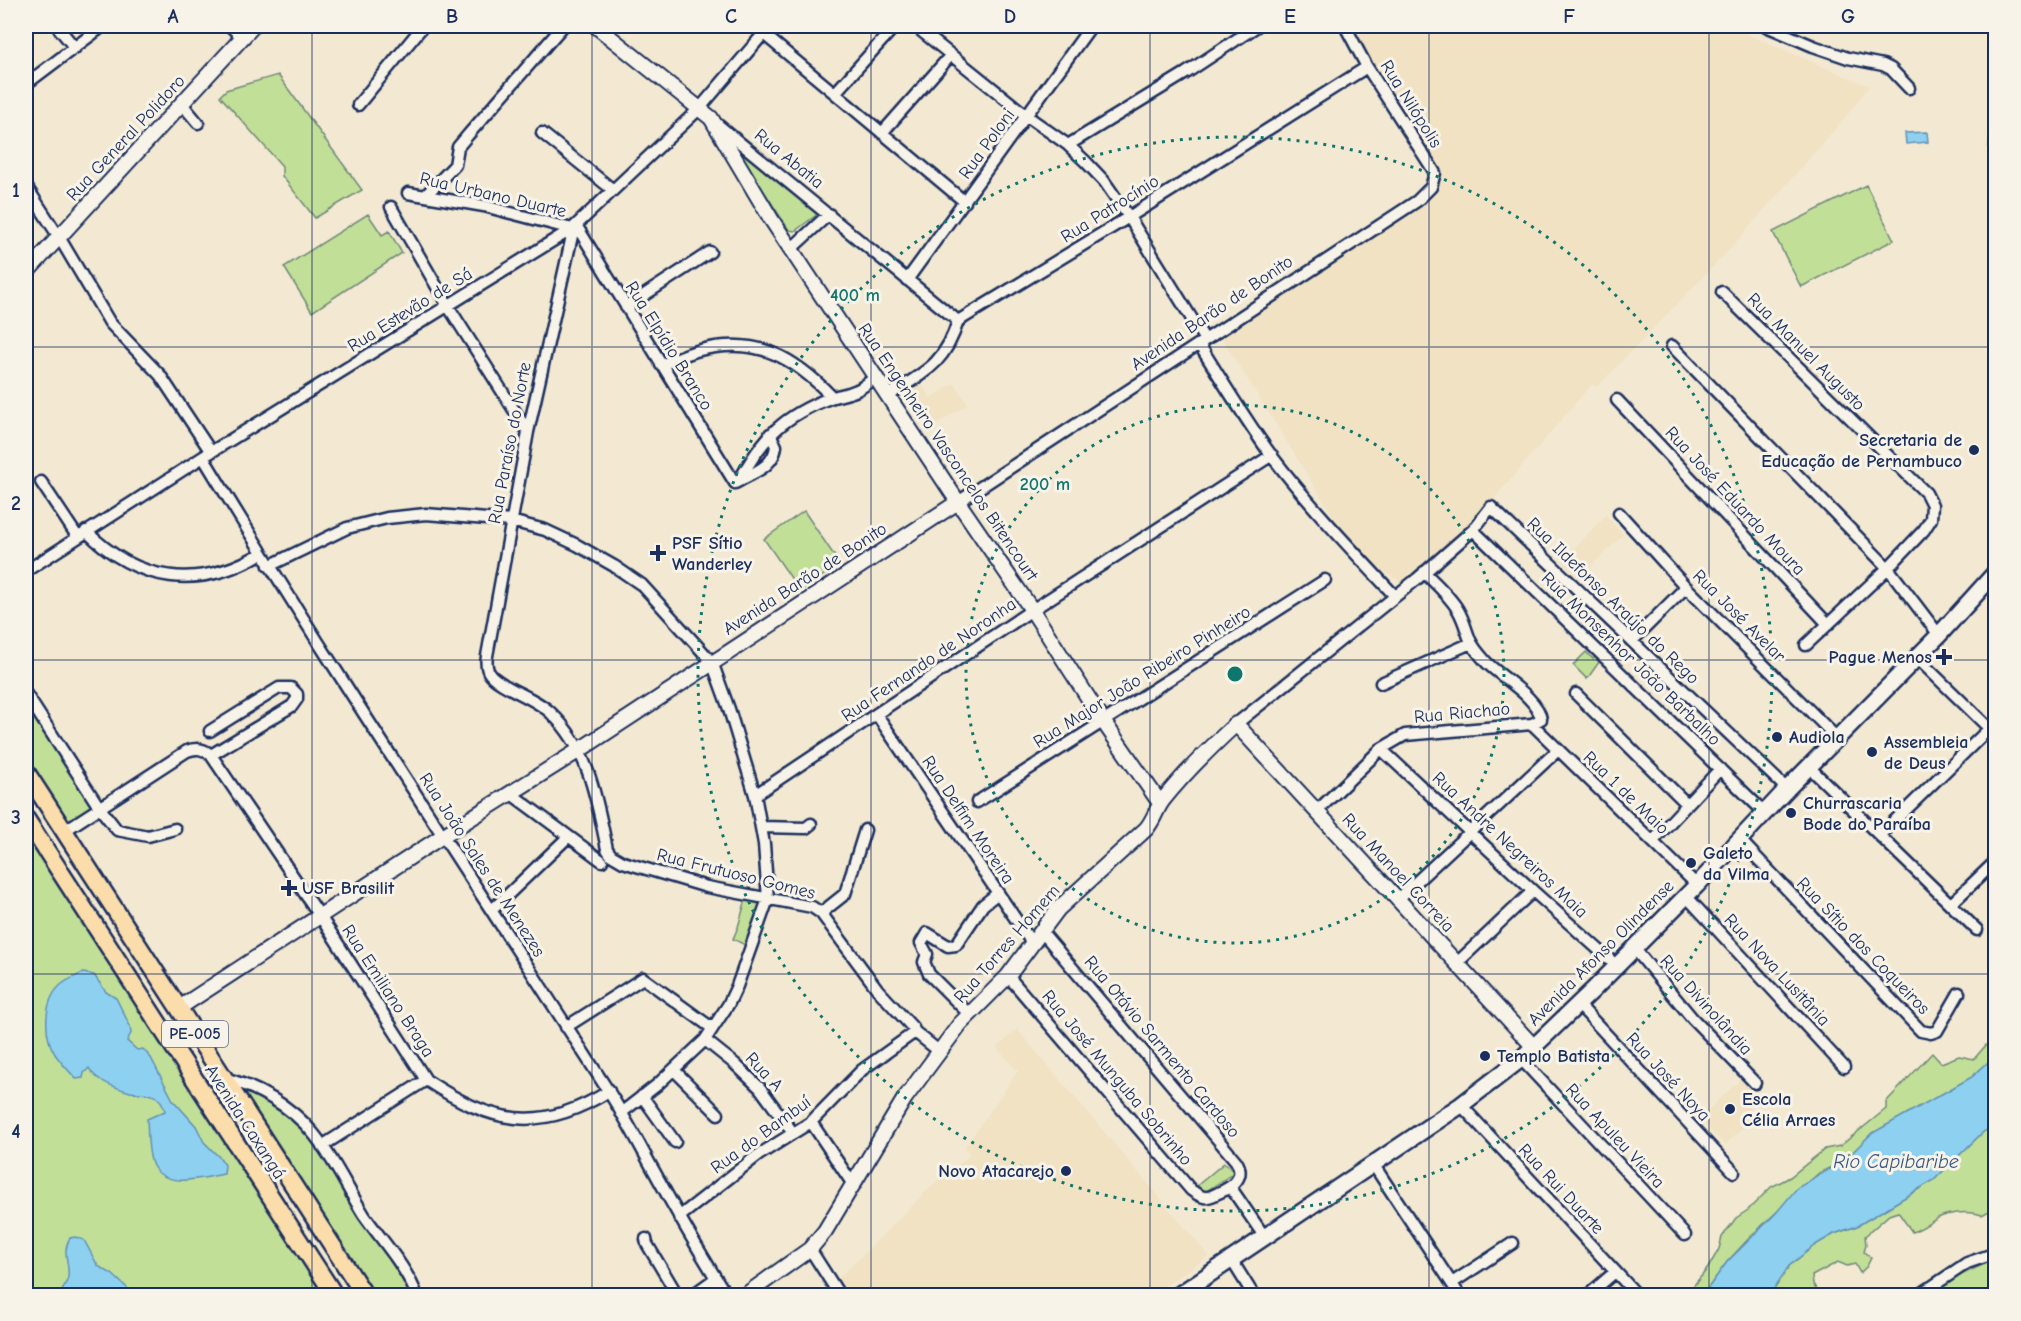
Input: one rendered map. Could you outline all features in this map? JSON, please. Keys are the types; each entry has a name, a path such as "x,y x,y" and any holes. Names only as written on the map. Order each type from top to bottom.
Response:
{"main road":[{"name":"Avenida Afonso Olindense","path":"1177,1296 1461,1105 1521,1059 1692,891 1787,789 1939,635 1995,572"},
{"name":"Avenida Caxangá","path":"26,772 365,1296"},
{"name":"Avenida Caxangá","path":"26,819 335,1296"}],"street":[{"path":"57,26 75,48"},
{"path":"26,84 103,26"},
{"path":"230,26 243,37"},
{"name":"Rua General Polidoro","path":"26,273 253,26"},
{"path":"358,105 423,26"},
{"path":"426,195 457,163 457,151 468,135 563,26"},
{"name":"Rua Abatia","path":"597,26 958,321"},
{"path":"754,26 766,29 835,93 965,202"},
{"path":"835,93 895,26"},
{"path":"915,26 1027,116 1068,145 1104,181 1129,217 1238,407 1272,455 1332,530 1395,596"},
{"name":"Rua Poloni","path":"907,280 1091,26"},
{"path":"1068,145 1257,26"},
{"name":"Rua Nilópolis","path":"1345,26 1367,67 1432,168"},
{"path":"1766,26 1784,29 1820,49 1848,58 1883,65 1891,69 1909,88"},
{"name":"Rua Estevão de Sá","path":"26,571 207,454 574,227 700,108 766,29"},
{"path":"882,133 951,55"},
{"name":"Rua Patrocínio","path":"958,321 1129,217 1367,67"},
{"path":"182,104 198,123"},
{"name":"Rua Engenheiro Vasconcelos Bitencourt","path":"711,118 791,249 1032,610 1103,721 1161,803"},
{"path":"542,132 613,190"},
{"name":"Avenida Barão de Bonito","path":"179,1008 1417,201 1434,181 1435,174 1432,168"},
{"name":"Rua João Sales de Menezes","path":"26,186 110,323 160,375 185,410 269,566 356,704 444,835 609,1091 679,1217 727,1296"},
{"name":"Rua Urbano Duarte","path":"408,193 484,206 574,227"},
{"path":"390,207 448,306 528,432"},
{"path":"791,249 829,214"},
{"name":"Rua Elpídio Branco","path":"574,227 737,482"},
{"name":"Rua Paraíso do Norte","path":"574,227 528,432 487,656 487,667 489,673 497,680 550,712 562,724 578,750"},
{"path":"626,307 710,252"},
{"name":"Rua Manuel Augusto","path":"1722,292 1926,493 1932,504 1931,519 1924,530 1888,568 1806,645"},
{"path":"889,395 921,374 945,353 958,321"},
{"path":"661,365 698,350 729,345 755,347 777,354 798,365 832,398"},
{"path":"1672,346 1888,568 1939,635"},
{"path":"737,482 770,434 791,417 832,398 858,390 876,376"},
{"name":"Rua José Eduardo Moura","path":"1617,400 1828,624"},
{"path":"737,482 772,460 776,446 770,434"},
{"name":"Rua Fernando de Noronha","path":"755,795 1032,610 1272,455"},
{"path":"41,482 82,533 138,568 159,574 191,577 223,572 262,554"},
{"name":"Rua Ildefonso Araújo do Rego","path":"1420,575 1473,530 1491,507 1787,789"},
{"name":"Rua José Avelar","path":"1618,513 1686,587 1838,739"},
{"path":"269,566 347,528 387,518 426,514 511,521 545,530 577,545 642,585 712,662 755,795 761,827 768,899 737,986 728,1005 705,1040 674,1070 621,1113"},
{"name":"Rua Monsenhor João Barbalho","path":"1473,530 1765,813"},
{"path":"1420,575 1448,595 1457,608 1471,643 1488,663 1537,709 1541,719 1532,724"},
{"name":"Rua Torres Homem","path":"744,1296 810,1249 825,1230 905,1098 940,1052 970,1015 1008,976 1063,904 1146,829 1161,803 1195,762 1236,724 1420,575"},
{"name":"Rua Major João Ribeiro Pinheiro","path":"977,802 1325,580"},
{"path":"1632,641 1686,587"},
{"path":"1381,683 1471,643"},
{"path":"1880,835 1993,728 1917,658"},
{"path":"64,831 187,751 201,749 211,755 292,706 297,699 297,694 291,688 279,688 210,731"},
{"path":"26,694 99,807 117,830 148,836 175,829"},
{"path":"1576,694 1687,804"},
{"name":"Rua Delfim Moreira","path":"877,715 1032,943"},
{"name":"Rua Manoel Correia","path":"1236,724 1534,1047"},
{"name":"Rua Riachao","path":"1316,812 1381,748 1405,735 1532,724"},
{"name":"Rua 1 de Maio","path":"1532,724 1653,842 1692,891"},
{"name":"Rua Andre Negreiros Maia","path":"1381,748 1533,891 1617,966"},
{"name":"Rua Frutuoso Gomes","path":"578,750 592,784 608,851 614,857 623,862 707,887 812,907 821,913 878,990 915,1032 940,1052"},
{"path":"1398,899 1558,750"},
{"name":"Rua Emiliano Braga","path":"211,755 320,916 426,1080 451,1097 475,1109 503,1117 531,1119 558,1116 609,1091"},
{"path":"1809,767 1977,930"},
{"path":"1653,842 1720,769"},
{"path":"510,793 602,861"},
{"path":"761,827 806,828 811,824"},
{"path":"821,913 845,894 866,830"},
{"path":"492,910 568,837"},
{"name":"Rua Sítio dos Coqueiros","path":"1740,840 1921,1031 1930,1033 1937,1030 1959,993"},
{"path":"1951,904 1995,861"},
{"path":"1457,963 1533,891"},
{"name":"Rua Nova Lusitânia","path":"1692,891 1844,1066"},
{"path":"970,1015 929,974 924,962 927,954 921,943 927,933 948,946 956,945 983,905 998,893"},
{"name":"Rua Otávio Sarmento Cardoso","path":"1042,932 1236,1161 1240,1167 1240,1174 1231,1188"},
{"name":"Rua Divinolândia","path":"1634,948 1692,1018 1755,1083"},
{"name":"Rua José Munguba Sobrinho","path":"1008,976 1191,1190 1204,1197 1211,1197 1231,1188"},
{"path":"566,1027 643,978 711,1028"},
{"name":"Rua José Noya","path":"1578,1004 1734,1172"},
{"name":"Rua do Bambuí","path":"679,1217 757,1156 811,1122 862,1070 915,1032"},
{"name":"Rua A","path":"705,1040 760,1088 793,1133"},
{"name":"Rua Apuleu Vieira","path":"1521,1059 1685,1235"},
{"path":"674,1070 718,1114"},
{"name":"Avenida Caxangá","path":"224,1078 241,1083 282,1105 313,1132 364,1215 412,1282 417,1296"},
{"path":"322,1146 426,1080"},
{"path":"642,1096 675,1142"},
{"name":"Rua Rui Duarte","path":"1461,1105 1638,1296"},
{"path":"811,1122 852,1183"},
{"path":"1373,1164 1460,1296"},
{"path":"1231,1188 1264,1236"},
{"path":"646,1239 678,1296"},
{"path":"1452,1284 1513,1243"},
{"path":"810,1249 840,1296"},
{"path":"1918,1296 1967,1263 1995,1253"},
{"path":"1231,1259 1254,1296"},
{"path":"1587,1296 1615,1272"},
{"path":"691,1296 716,1278"}],"shaded area":[{"path":"1353,26 1728,26 1869,86 1845,118 1728,251 1597,387 1591,385 1474,522 1403,584 1357,554 1216,329 1437,183"},
{"path":"918,378 931,398 954,383 968,404 930,429 903,388"},
{"path":"1606,515 1623,535 1579,578 1562,561"},
{"path":"1017,1029 1209,1256 1151,1295 845,1295 837,1280 939,1179 970,1155 965,1147 1018,1071 997,1048"},
{"name":"Escola Célia Arraes","path":"1743,1077 1756,1090 1749,1101 1753,1118 1725,1145 1699,1119"}],"green space":[{"path":"278,75 362,190 315,218 282,176 282,166 220,96 226,90"},
{"path":"1991,113 1995,113 1995,148 1989,148"},
{"path":"729,138 819,213 795,231 789,230"},
{"path":"1866,185 1894,240 1801,287 1773,232"},
{"path":"368,214 382,235 389,231 402,253 312,312 284,267"},
{"path":"804,511 840,564 800,591 764,539"},
{"path":"1586,652 1593,659 1600,653 1602,658 1587,679 1573,665"},
{"path":"26,706 92,807 72,820 63,816 26,758"},
{"path":"26,834 329,1295 26,1295"},
{"path":"746,899 762,902 749,947 733,939"},
{"path":"1995,1019 1995,1056 1972,1077 1871,1134 1844,1161 1819,1173 1753,1234 1727,1262 1703,1295 1685,1296 1708,1268 1719,1249 1722,1237 1736,1218 1748,1210 1771,1187 1790,1177 1825,1149 1840,1146 1886,1109 1886,1102 1932,1053 1941,1063 1959,1056 1974,1059 1993,1037 1991,1025"},
{"path":"240,1089 278,1109 310,1136 412,1295 375,1295"},
{"path":"1995,1124 1995,1195 1990,1199 1991,1210 1982,1215 1948,1214 1912,1232 1898,1212 1889,1215 1865,1236 1864,1252 1871,1258 1860,1273 1855,1264 1847,1266 1838,1262 1812,1276 1813,1284 1820,1295 1770,1296 1789,1266 1815,1245 1834,1234 1857,1226 1934,1180 1982,1133"},
{"path":"1224,1163 1233,1171 1232,1174 1205,1192 1201,1192 1197,1187 1199,1184"},
{"path":"1995,1259 1995,1295 1916,1296"}],"water":[{"path":"1927,132 1928,142 1906,144 1905,133"},
{"path":"83,973 94,975 106,992 116,998 130,1026 131,1033 127,1041 137,1050 143,1049 151,1058 173,1100 196,1126 204,1142 225,1165 224,1174 176,1180 159,1173 153,1166 150,1156 147,1119 165,1111 159,1099 152,1095 130,1092 113,1086 96,1077 89,1068 83,1078 76,1079 62,1064 48,1037 48,1008 51,999 62,984"},
{"name":"Rio Capibaribe","path":"1995,1056 1995,1124 1982,1133 1934,1180 1857,1226 1834,1234 1815,1245 1789,1266 1770,1295 1703,1295 1727,1262 1776,1213 1797,1188 1844,1161 1871,1134 1972,1077"},
{"path":"70,1238 84,1240 98,1266 112,1274 135,1295 62,1295 68,1277 67,1243"}],"place":[{"name":"Secretaria de Educação de Pernambuco","path":"1974,450"},
{"name":"PSF Sítio Wanderley","path":"658,553"},
{"name":"Pague Menos","path":"1944,657"},
{"name":"Audiola","path":"1777,737"},
{"name":"Assembleia de Deus","path":"1872,752"},
{"name":"Churrascaria Bode do Paraíba","path":"1791,813"},
{"name":"Galeto da Vilma","path":"1691,863"},
{"name":"USF Brasilit","path":"289,888"},
{"name":"Templo Batista","path":"1485,1056"},
{"name":"Escola Célia Arraes","path":"1730,1109"},
{"name":"Novo Atacarejo","path":"1066,1171"}]}
